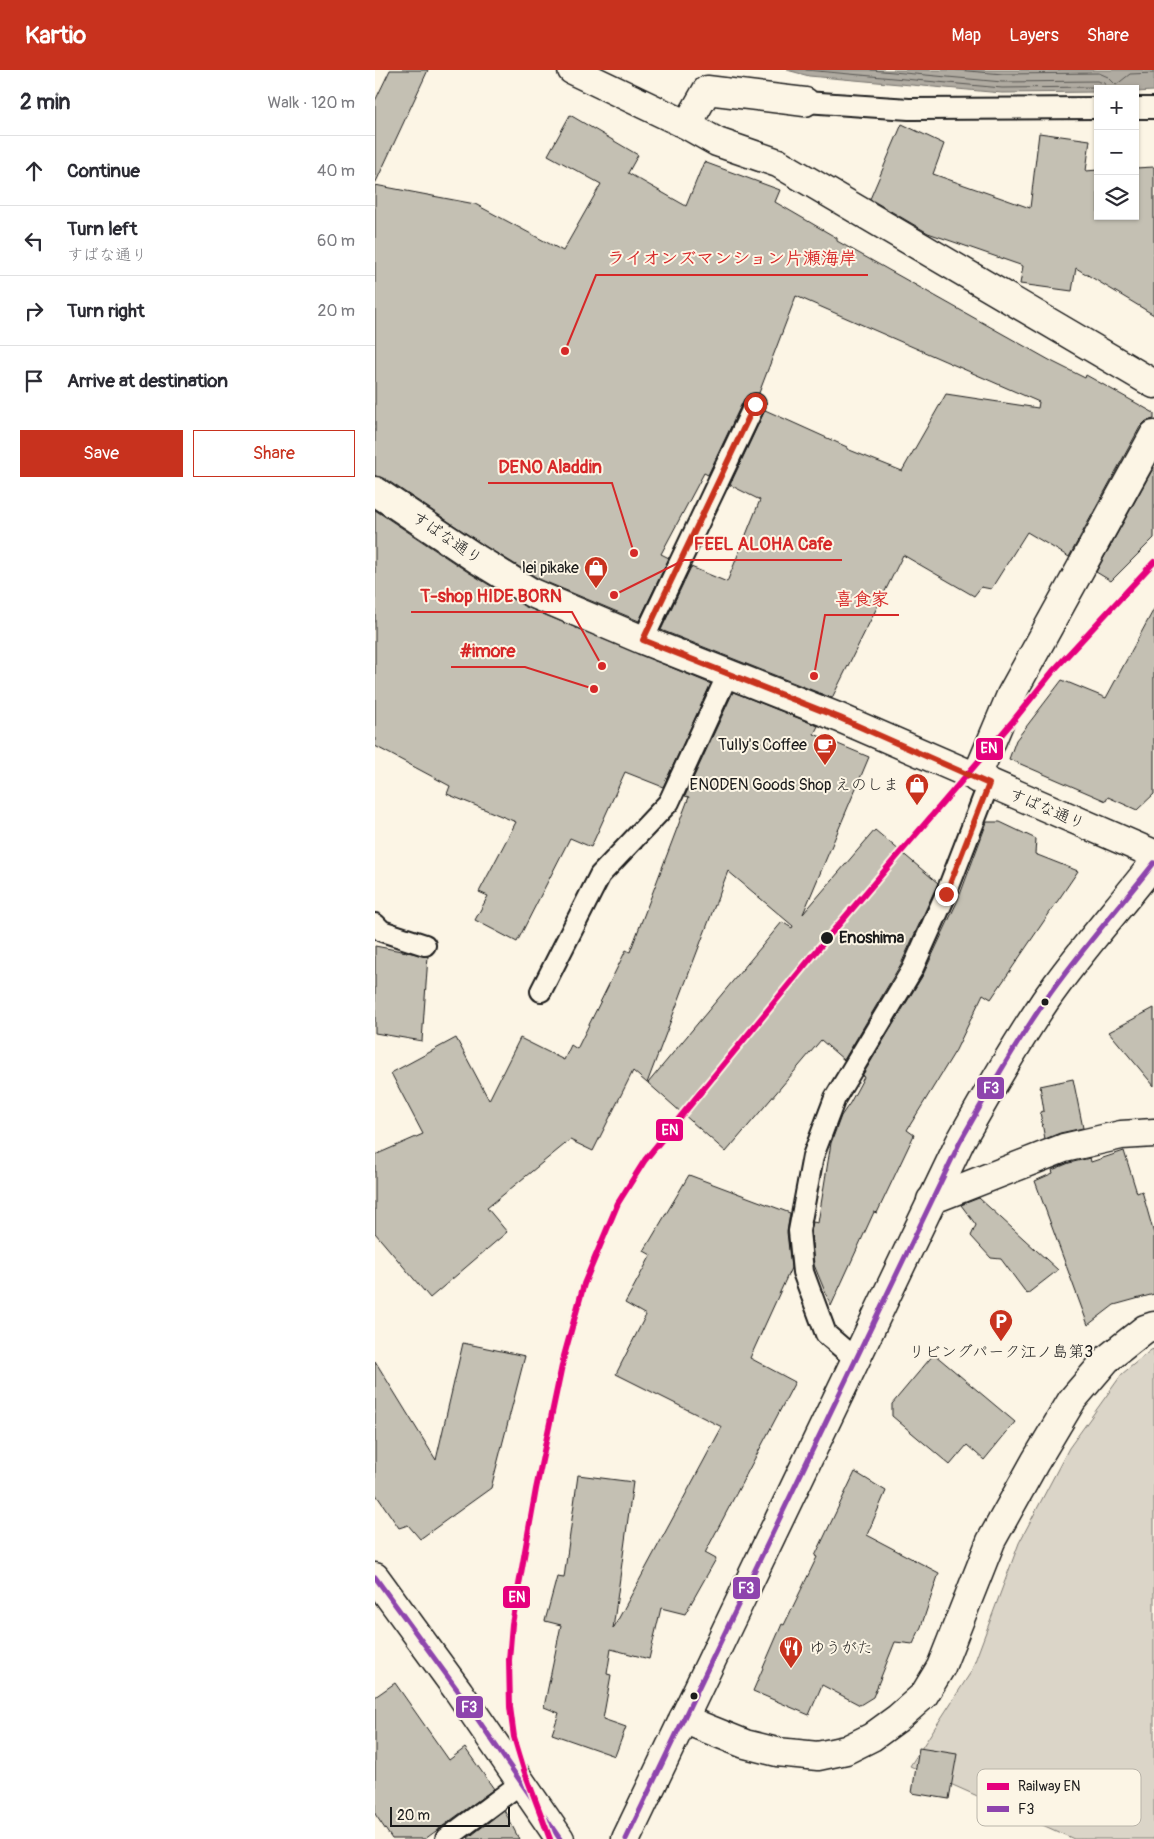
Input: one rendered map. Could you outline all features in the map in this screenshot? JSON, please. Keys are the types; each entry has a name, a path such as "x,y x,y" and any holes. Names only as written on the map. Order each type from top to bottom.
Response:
{"main road":[{"path":"572,70 687,125 717,142 778,163 1154,384"},
{"path":"687,125 707,90 805,102"},
{"path":"983,781 1011,695 1154,435"},
{"name":"すばな通り","path":"375,491 532,593 643,640 840,718 1154,854"},
{"path":"626,1839 960,1142 1000,1071 1046,1000 1154,863"},
{"path":"931,1200 1065,1148 1121,1135 1154,1133"},
{"path":"683,1719 745,1744 777,1752 818,1756 845,1750 872,1737 898,1718 923,1694 941,1667 991,1541 1072,1400 1107,1359 1145,1329 1154,1326"},
{"path":"377,1585 459,1692 560,1839"}],"lane":[{"path":"805,102 909,109 1094,108"},
{"path":"1139,108 1154,108"},
{"path":"643,640 755,404"},
{"path":"541,991 600,875 669,802 728,674"},
{"path":"855,1359 826,1334 803,1272 799,1232 813,1156 835,1098 912,970 946,894 983,781"},
{"path":"375,924 382,932 425,945"},
{"path":"446,1839 521,1783"}],"shaded area":[{"path":"1154,1349 1154,1839 1074,1839 1045,1826 1141,1826 1141,1769 977,1769 977,1796 910,1766 971,1672 1019,1543 1069,1448 1122,1374"}],"water":[{"path":"787,70 1154,70 1154,91 1139,92 1139,85 1094,85 1094,92 1002,93 809,76"}],"building":[{"path":"390,70 428,70 375,184 375,101"},
{"path":"570,115 638,155 628,173 686,206 704,162 780,190 775,202 837,238 837,241 1051,361 1085,378 1086,375 1154,413 1154,419 1146,421 1140,427 1069,557 1027,532 991,589 981,587 974,596 903,555 832,698 661,630 691,567 727,582 760,500 730,485 765,410 847,447 847,449 902,471 946,394 1038,408 1039,402 796,296 759,393 749,394 744,399 708,475 704,473 661,554 669,558 639,621 539,579 485,546 384,478 375,476 375,185 475,204 563,251 601,184 548,155"},
{"path":"902,124 944,144 933,174 1030,208 1039,133 1090,140 1086,171 1094,170 1094,220 1139,220 1139,168 1154,167 1154,315 1076,268 1072,291 1020,284 1023,266 928,233 870,199"},
{"path":"1154,467 1154,538 1111,581 1096,572"},
{"path":"375,510 468,572 524,606 711,684 663,787 625,772 591,847 570,838 517,942 475,920 488,896 479,892 516,822 447,794 450,786 375,746"},
{"path":"1154,609 1154,794 1137,810 1108,797 1106,801 1009,759 1016,740 1062,680 1106,698"},
{"path":"733,692 818,726 814,734 869,757 803,914 875,830 938,883 901,964 844,1060 821,1040 726,1152 648,1083 782,922 792,928 793,926 728,871 647,1083 633,1071 593,1151 570,1140 487,1208 507,1232 430,1298 375,1233 375,1155 423,1134 391,1073 456,1038 489,1100 520,1038 564,1060 571,1045 577,1049 626,950 630,952 689,797 685,796"},
{"path":"987,822 1000,822 1036,839 1035,854 1078,871 991,999 983,994 956,1050 907,1130 914,1135 877,1213 874,1212 831,1306 814,1265 811,1232 813,1222 818,1223 831,1143 841,1116 864,1077 862,1076 923,975 958,900"},
{"path":"375,946 428,956 422,1041 375,1033"},
{"path":"1154,1008 1154,1086 1109,1032"},
{"path":"1073,1079 1083,1128 1060,1133 1045,1139 1040,1112 1044,1111 1040,1086"},
{"path":"1124,1151 1137,1193 1142,1191 1154,1234 1154,1294 1114,1305 1088,1325 1035,1181 1053,1173 1052,1170 1069,1163 1090,1158 1091,1162"},
{"path":"689,1175 790,1213 787,1232 791,1268 750,1358 795,1382 705,1553 716,1559 685,1614 661,1608 649,1659 611,1649 607,1674 611,1675 603,1719 626,1727 615,1756 552,1734 559,1713 544,1707 561,1625 545,1621 557,1577 564,1578 578,1475 633,1482 613,1629 722,1427 616,1374 646,1315 625,1303 651,1255 644,1251"},
{"path":"979,1198 1058,1270 1027,1294 1001,1259 991,1258 971,1236 976,1225 961,1205"},
{"path":"463,1343 525,1356 491,1488 420,1539 408,1525 399,1528 375,1493 375,1361 436,1460"},
{"path":"934,1354 1015,1422 984,1460 967,1445 950,1465 892,1416 892,1404"},
{"path":"855,1472 886,1491 867,1535 939,1573 921,1627 913,1644 895,1642 873,1697 860,1705 822,1685 809,1715 753,1691 782,1624 784,1625 817,1557 815,1556"},
{"path":"395,1683 449,1760 465,1748 494,1789 425,1839 392,1839 375,1814 375,1697"},
{"path":"919,1748 957,1754 949,1799 912,1793"},
{"path":"504,1810 519,1839 468,1838"}],"rail line":[{"name":"EN","path":"550,1839 524,1770 514,1737 510,1707 509,1660 512,1624 536,1489 564,1356 584,1284 618,1203 645,1160 828,937 1013,721 1054,670 1154,562"}],"transit line":[{"name":"F3","path":"626,1839 960,1142 1045,1001 1084,948 1154,863"},
{"name":"F3","path":"375,1577 459,1692 560,1839"}],"place":[{"name":"ライオンズマンション片瀬海岸","path":"565,351"},
{"name":"DENO Aladdin","path":"634,553"},
{"name":"lei pikake","path":"596,589"},
{"name":"FEEL ALOHA Cafe","path":"614,595"},
{"name":"T-shop HIDE BORN","path":"602,666"},
{"name":"喜食家","path":"814,676"},
{"name":"#imore","path":"594,689"},
{"name":"Tully's Coffee","path":"825,766"},
{"name":"ENODEN Goods Shop えのしま","path":"917,806"},
{"name":"Enoshima","path":"827,938"},
{"name":"リビングパーク江ノ島第3","path":"1001,1342"},
{"name":"ゆうがた","path":"791,1669"}],"route":[{"path":"755,404 643,640 840,718 989,784 946,894"}]}
